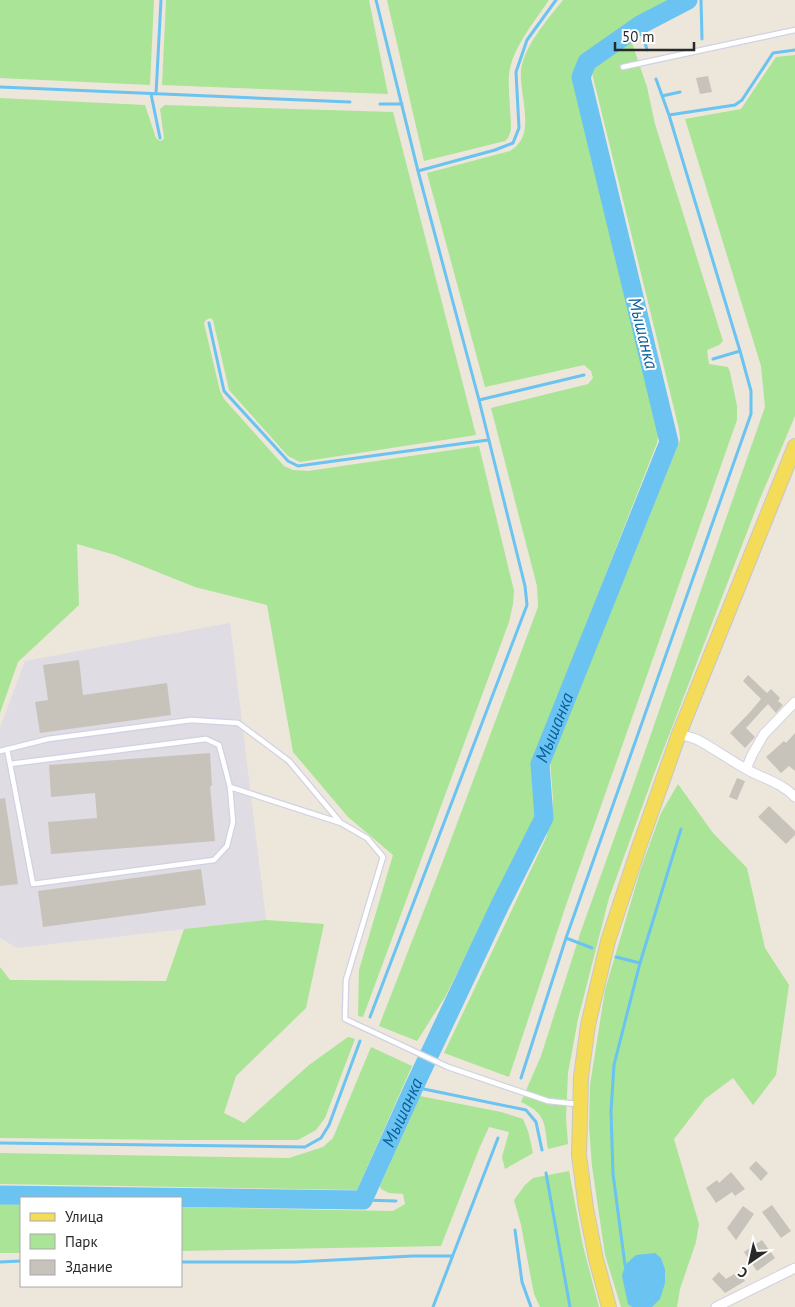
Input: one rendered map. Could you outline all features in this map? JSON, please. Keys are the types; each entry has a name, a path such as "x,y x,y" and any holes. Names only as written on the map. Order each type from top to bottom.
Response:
{"main road":[{"path":"609,1307 596,1260 579,1155 581,1077 588,1025 608,941 679,734 795,446"}],"street":[{"path":"746,769 764,734 795,702"},
{"path":"679,734 696,739 758,776 769,779 791,792 795,797"},
{"path":"716,1307 795,1268"}],"lane":[{"path":"622,67 795,30"},
{"path":"0,750 48,739 191,720 238,723 289,761 341,823"},
{"path":"6,749 33,884 214,860 227,846 233,822 230,787 219,745 206,739 10,764"},
{"path":"230,787 341,823 367,838 383,857 346,980 345,1019 448,1067 548,1100 580,1104"}],"shaded area":[{"path":"230,623 266,920 17,948 0,938 0,728 25,661"}],"green space":[{"path":"0,0 154,0 150,85 0,78"},
{"path":"166,0 369,0 388,94 162,85"},
{"path":"387,0 549,0 524,36 514,55 509,75 511,130 505,141 424,161"},
{"path":"563,0 668,0 625,25 583,57 574,78 574,85 659,427 657,443 533,760 537,807 533,821 445,997 417,1041 379,1026 538,607 537,586 491,408 588,384 593,378 591,371 584,365 485,387 427,173 510,151 518,144 523,136 525,127 521,78 523,61 537,33"},
{"path":"631,40 647,87 655,124 723,341 719,345 707,350 709,364 728,367 737,406 737,420 566,905 509,1077 444,1053 546,838 552,815 553,799 550,760 680,440 679,429 592,73 603,58"},
{"path":"795,55 795,416 759,501 654,774 609,898 578,1019 568,1073 566,1118 568,1144 548,1149 543,1120 536,1111 521,1102 541,1056 581,931 765,407 761,366 685,119 741,109 776,57"},
{"path":"0,98 145,105 156,138 160,141 164,138 160,109 165,105 393,112 476,435 300,462 288,456 229,390 213,320 210,318 204,323 220,391 224,399 284,466 293,470 308,471 479,446 514,591 509,622 363,1017 358,1016 359,970 393,855 348,817 293,752 267,605 195,587 115,555 77,544 79,605 18,662 0,713"},
{"path":"678,784 713,833 747,868 765,948 789,985 776,1075 753,1105 733,1078 705,1099 674,1139 699,1224 696,1242 680,1289 677,1307 621,1307 605,1255 592,1166 589,1127 590,1085 605,990 641,868 661,813"},
{"path":"266,920 324,924 306,1008 236,1076 224,1113 244,1123 309,1065 348,1037 355,1039 325,1118 316,1130 298,1140 0,1138 0,967 10,980 166,981 184,929"},
{"path":"371,1047 412,1066 357,1190 0,1184 0,1153 289,1158 323,1147 333,1138"},
{"path":"420,1096 501,1112 523,1119 533,1153 505,1169 502,1157 509,1132 489,1127 441,1246 182,1251 182,1207 393,1211 405,1204 403,1194 389,1193 381,1189 380,1186"},
{"path":"569,1171 583,1246 599,1307 540,1307 534,1294 521,1225 514,1200 533,1178"},
{"path":"0,1204 20,1205 20,1253 0,1253"}],"water":[{"path":"655,1253 661,1258 665,1269 665,1283 660,1299 652,1307 632,1307 628,1304 622,1276 625,1265 636,1255"}],"building":[{"path":"708,76 712,92 700,94 696,78"},
{"path":"79,660 83,695 167,683 171,715 40,733 35,702 48,700 43,665"},
{"path":"748,675 767,693 771,689 780,698 778,701 783,705 776,713 768,704 746,728 755,737 745,748 730,733 761,699 743,681"},
{"path":"795,733 795,771 789,766 781,773 766,757 784,741 786,743"},
{"path":"210,753 212,786 210,786 215,841 51,854 48,822 97,818 95,793 51,797 49,765"},
{"path":"737,778 745,781 737,800 729,797"},
{"path":"5,798 18,884 0,886 0,799"},
{"path":"769,806 795,831 795,835 786,844 758,817"},
{"path":"201,869 206,905 43,927 38,891"},
{"path":"756,1161 768,1173 761,1181 749,1168"},
{"path":"731,1172 745,1189 735,1196 732,1192 716,1203 706,1188 717,1180 719,1183"},
{"path":"772,1205 791,1231 781,1238 762,1212"},
{"path":"743,1206 754,1214 736,1240 727,1228"},
{"path":"762,1240 775,1258 757,1271 744,1252"},
{"path":"739,1271 745,1281 725,1293 712,1279 719,1272 726,1279"}],"waterway":[{"path":"156,94 161,0"},
{"path":"370,1017 527,605 525,586 479,400 418,171 376,0"},
{"path":"418,171 495,150 513,143 519,128 516,72 527,40 556,0"},
{"name":"Мышанка","path":"182,1198 363,1200 500,905 544,818 540,764 669,442 581,77 587,62 640,25 688,0"},
{"path":"701,0 702,39"},
{"path":"640,25 647,50"},
{"path":"669,115 735,105 742,100 773,53 795,50"},
{"path":"521,1078 566,938 751,414 751,391 740,351 669,115 656,79"},
{"path":"0,87 350,102"},
{"path":"662,96 680,92"},
{"path":"151,94 160,138"},
{"path":"380,104 402,104"},
{"path":"209,323 224,391 288,461 298,466 488,440"},
{"path":"713,359 740,351"},
{"path":"479,400 584,375"},
{"path":"625,1265 613,1174 611,1112 614,1065 640,963 681,829"},
{"path":"566,938 592,948"},
{"path":"616,957 640,963"},
{"path":"0,1143 305,1147 321,1138 329,1125 360,1041"},
{"path":"414,1087 526,1110 536,1122 542,1150"},
{"path":"433,1307 498,1138"},
{"path":"546,1173 570,1307"},
{"name":"Мышанка","path":"0,1195 145,1197"},
{"path":"363,1200 396,1201"},
{"path":"515,1230 522,1282 531,1307"},
{"path":"182,1262 295,1262 452,1256"},
{"path":"0,1262 20,1261"}]}
